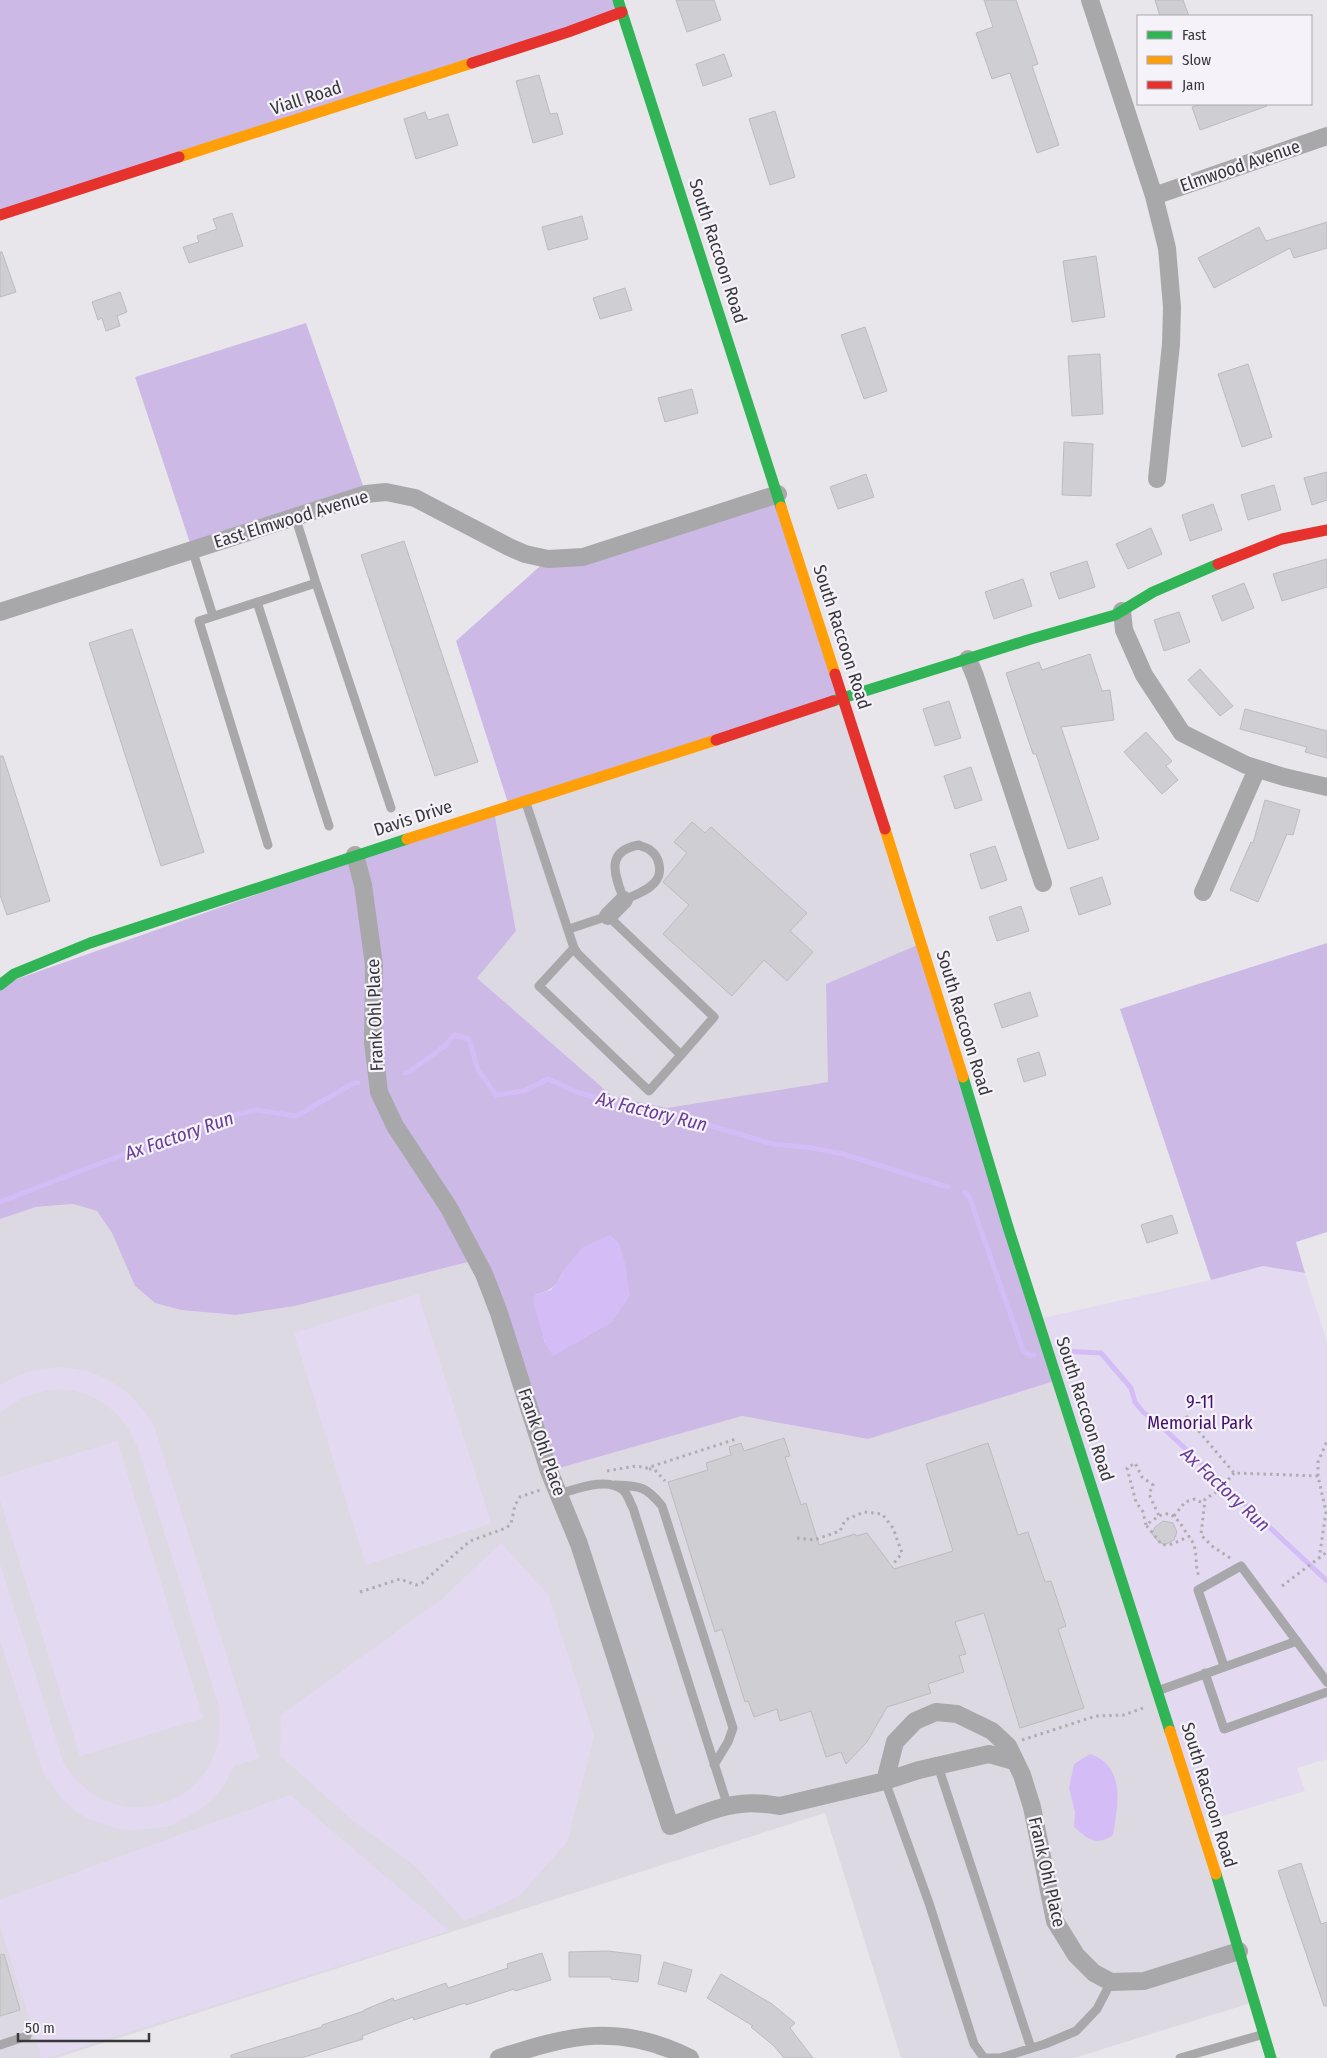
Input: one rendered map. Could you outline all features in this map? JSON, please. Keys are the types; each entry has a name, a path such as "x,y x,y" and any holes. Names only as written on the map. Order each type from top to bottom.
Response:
{"street":[{"name":"South Raccoon Road","path":"618,0 922,943 1008,1226 1157,1690 1271,2058"},
{"path":"1090,0 1154,196 1167,248 1172,307 1171,344 1157,479"},
{"name":"Viall Road","path":"0,215 558,35 622,12"},
{"name":"Elmwood Avenue","path":"1154,196 1327,136"},
{"name":"East Elmwood Avenue","path":"0,612 366,494 386,492 415,498 525,554 548,559 569,559 583,557 778,494"},
{"name":"Davis Drive","path":"0,985 14,974 90,942 525,800 968,659 1115,615 1153,592 1207,568 1282,539 1327,530"},
{"path":"1122,611 1124,630 1144,675 1182,733 1257,769 1284,778 1327,788"},
{"path":"968,659 1044,883"},
{"path":"1203,892 1257,769"},
{"name":"Frank Ohl Place","path":"355,855 363,885 374,965 373,1042 379,1092 395,1126 449,1208 484,1274 502,1322 549,1471 551,1491 579,1544 670,1826 741,1804 780,1806 989,1754 1014,1761"},
{"path":"608,916 624,900"},
{"name":"Frank Ohl Place","path":"885,1781 895,1742 915,1721 936,1712 957,1714 992,1731 1008,1746 1022,1775 1032,1807 1055,1921 1076,1955 1094,1973 1111,1982"},
{"path":"1111,1982 1144,1981 1239,1951"},
{"path":"499,2058 572,2037 603,2035 649,2042 690,2058"}],"lane":[{"path":"295,516 390,808"},
{"path":"192,549 213,616"},
{"path":"268,844 199,620 316,583"},
{"path":"257,602 329,826"},
{"path":"525,800 574,948 681,1055"},
{"path":"639,845 650,850 658,859 660,870 656,882 624,900 614,866 618,855 627,847 639,845"},
{"path":"568,929 608,916 714,1018 649,1091 539,986 574,948"},
{"path":"614,1484 625,1492 633,1508 728,1807"},
{"path":"551,1491 614,1484 640,1486 651,1492 662,1506 733,1728 728,1742 714,1765"},
{"path":"1224,1666 1198,1590 1241,1566 1327,1682"},
{"path":"1157,1690 1296,1641"},
{"path":"1205,1673 1224,1729 1327,1692"},
{"path":"938,1766 1031,2048"},
{"path":"885,1781 929,1902 974,2044 984,2058 1000,2058 1076,2031 1097,2009 1111,1982"},
{"path":"1180,2058 1264,2034"},
{"path":"0,2045 27,2036"}],"path":[{"path":"1186,1416 1234,1473 1318,1476"},
{"path":"647,1468 736,1439"},
{"path":"1319,1558 1326,1512 1318,1476 1318,1462 1327,1441"},
{"path":"1159,1516 1149,1494 1153,1485 1142,1477 1135,1463 1127,1468 1136,1502 1143,1512 1146,1525 1162,1545 1172,1544 1190,1536"},
{"path":"602,1472 636,1466 654,1469 665,1481"},
{"path":"1232,1560 1201,1536 1205,1499 1218,1491 1234,1473"},
{"path":"360,1592 400,1579 416,1585 422,1583 470,1541 506,1528 511,1524 515,1505 520,1497 551,1491"},
{"path":"1174,1516 1185,1502 1195,1499 1204,1504"},
{"path":"797,1538 814,1540 840,1531 845,1520 864,1512 882,1514 893,1528 902,1553 894,1563"},
{"path":"1146,1525 1159,1516 1167,1514 1174,1516 1190,1536 1196,1555 1196,1568 1201,1578"},
{"path":"1282,1586 1327,1552"},
{"path":"1021,1740 1096,1716 1124,1714 1148,1706"}],"shaded area":[{"path":"0,0 618,0 622,12 0,215"},
{"path":"306,323 366,494 192,549 135,377"},
{"path":"778,494 843,699 509,806 456,641 548,559"},
{"path":"843,699 922,943 826,984 829,1082 667,1108 612,1096 477,978 516,931 494,811"},
{"path":"494,811 516,931 477,978 612,1096 667,1108 828,1082 826,984 922,943 1058,1380 868,1439 742,1416 549,1471 476,1260 295,1306 236,1315 181,1310 155,1303 135,1286 112,1233 97,1211 73,1204 36,1207 0,1219 0,985","holes":["563,1271 545,1343 535,1295 553,1287"]},
{"path":"1327,943 1327,1232 1296,1242 1305,1273 1263,1266 1211,1280 1120,1009"},
{"path":"73,1204 97,1211 112,1233 135,1286 155,1303 181,1310 236,1315 295,1306 476,1260 549,1471 742,1416 868,1439 1058,1380 1254,2002 1074,2058 901,2058 825,1813 56,2058 0,2058 0,1219 36,1207"},
{"path":"610,1235 619,1243 625,1263 630,1296 611,1323 553,1356 545,1343 533,1301 535,1295 551,1290 563,1271 583,1247"},
{"path":"1090,1754 1102,1760 1109,1768 1117,1788 1117,1811 1113,1835 1107,1839 1097,1841 1088,1838 1074,1827 1075,1812 1069,1788 1074,1764"}],"green space":[{"name":"9-11 Memorial Park","path":"1263,1266 1305,1273 1327,1342 1327,1759 1297,1768 1305,1791 1200,1823 1038,1319 1211,1280"},
{"path":"418,1294 491,1523 366,1565 294,1333"},
{"path":"60,1367 76,1369 103,1377 115,1384 136,1401 154,1426 259,1758 237,1765 236,1763 222,1788 212,1800 198,1811 169,1826 136,1830 120,1829 88,1819 62,1799 43,1772 0,1640 0,1564 63,1762 85,1789 112,1804 141,1807 168,1802 192,1787 210,1764 219,1735 217,1700 138,1448 127,1427 113,1411 97,1399 79,1392 59,1390 39,1392 19,1400 0,1413 0,1385 27,1372"},
{"path":"117,1441 203,1718 80,1756 0,1499 0,1477"},
{"path":"501,1543 549,1596 594,1736 567,1842 519,1896 465,1921 415,1866 352,1820 280,1755 281,1715 442,1599"},
{"path":"290,1795 449,1931 42,2058 0,1926 0,1900"}],"building":[{"path":"676,0 714,0 721,20 687,32"},
{"path":"984,0 1016,0 1038,64 1032,66 1059,145 1037,153 1010,73 992,79 976,33 993,27"},
{"path":"1155,0 1183,0 1189,15 1160,15"},
{"path":"724,54 732,76 703,86 696,64"},
{"path":"539,75 550,114 557,113 563,134 533,143 516,81"},
{"path":"1198,105 1267,105 1200,130 1192,107"},
{"path":"775,111 795,177 770,185 749,119"},
{"path":"425,112 428,120 448,114 458,145 416,159 404,119"},
{"path":"232,213 243,246 189,263 183,247 199,242 197,236 217,229 213,219"},
{"path":"582,216 588,239 548,250 542,227"},
{"path":"1327,222 1327,248 1294,258 1290,248 1214,288 1198,258 1259,227 1266,241"},
{"path":"0,252 2,252 16,292 0,297"},
{"path":"1096,256 1105,317 1072,322 1063,261"},
{"path":"625,288 632,310 600,319 593,298"},
{"path":"120,292 127,312 117,316 120,326 106,331 102,318 98,320 92,302"},
{"path":"865,327 887,391 864,399 841,335"},
{"path":"1100,354 1103,414 1072,416 1068,356"},
{"path":"1248,364 1272,437 1242,447 1218,374"},
{"path":"692,389 698,413 665,422 658,398"},
{"path":"1064,442 1093,444 1091,496 1062,495"},
{"path":"1327,472 1327,500 1312,505 1304,478"},
{"path":"866,474 874,497 838,509 830,487"},
{"path":"1274,485 1281,510 1248,520 1241,495"},
{"path":"1213,504 1222,530 1190,541 1182,515"},
{"path":"1151,528 1162,554 1128,569 1116,544"},
{"path":"404,541 478,762 435,776 361,555"},
{"path":"1327,559 1327,587 1282,601 1273,574"},
{"path":"1087,561 1095,587 1059,599 1050,573"},
{"path":"1023,579 1032,606 994,619 985,592"},
{"path":"1244,583 1254,608 1222,621 1212,596"},
{"path":"1179,612 1190,642 1164,651 1154,620"},
{"path":"132,629 204,852 161,866 89,643"},
{"path":"1090,654 1102,691 1110,690 1114,720 1061,727 1099,839 1068,849 1006,673 1039,662 1042,670"},
{"path":"1200,669 1233,706 1220,716 1188,680"},
{"path":"949,701 961,738 935,746 923,709"},
{"path":"1245,709 1327,731 1327,758 1305,752 1307,747 1240,729"},
{"path":"1146,732 1172,761 1166,766 1178,780 1162,794 1124,752"},
{"path":"0,756 3,756 50,901 7,915 0,895"},
{"path":"971,767 982,800 955,809 944,776"},
{"path":"1265,800 1300,810 1293,835 1287,834 1258,902 1230,890 1251,842 1253,843"},
{"path":"692,822 705,833 711,827 807,913 790,931 813,952 787,981 764,960 732,996 663,934 689,905 663,882 687,853 674,842"},
{"path":"995,846 1007,880 981,889 970,854"},
{"path":"1102,877 1111,904 1079,915 1070,888"},
{"path":"1021,906 1029,931 997,941 989,917"},
{"path":"1030,992 1038,1016 1002,1028 994,1004"},
{"path":"1039,1052 1046,1075 1024,1082 1017,1059"},
{"path":"1172,1215 1178,1233 1147,1243 1141,1225"},
{"path":"784,1438 790,1456 785,1457 801,1505 806,1503 819,1545 855,1534 856,1536 867,1533 894,1569 953,1551 926,1464 988,1443 1018,1535 1028,1532 1045,1582 1051,1581 1066,1626 1058,1629 1084,1708 1020,1728 984,1613 955,1622 966,1654 959,1656 964,1672 928,1684 931,1693 887,1707 867,1742 846,1764 841,1752 826,1757 811,1711 780,1721 777,1709 754,1717 748,1701 745,1702 722,1629 715,1632 668,1482 708,1470 706,1463 731,1455 729,1447 741,1443 744,1451"},
{"path":"1163,1521 1173,1523 1177,1532 1174,1540 1164,1545 1152,1534 1155,1527"},
{"path":"1301,1863 1321,1924 1327,1922 1327,2006 1324,2006 1278,1871"},
{"path":"608,1951 641,1955 638,1982 611,1979 611,1977 569,1977 569,1952"},
{"path":"542,1953 551,1980 515,1991 514,1989 466,2005 465,2003 414,2020 413,2017 362,2036 363,2039 301,2058 231,2058 231,2055 322,2027 322,2025 364,2011 393,1998 394,2001 446,1983 448,1988 508,1968 507,1964"},
{"path":"4,1954 20,2010 0,2016 0,1955"},
{"path":"664,1962 692,1970 686,1992 658,1984"},
{"path":"721,1974 772,2004 795,2023 790,2028 813,2058 784,2058 774,2046 751,2027 753,2026 707,1998"}],"waterway":[{"name":"Ax Factory Run","path":"405,1073 446,1045 454,1035 469,1039 478,1070 496,1095 524,1091 548,1079 577,1092 617,1104 674,1115 773,1144 813,1148 843,1154 948,1187"},
{"name":"Ax Factory Run","path":"0,1202 213,1120 256,1110 296,1116 354,1083 358,1083"},
{"name":"Ax Factory Run","path":"965,1193 969,1196 1023,1350 1030,1356 1034,1355"},
{"name":"Ax Factory Run","path":"1061,1351 1101,1353 1131,1388 1135,1402 1143,1412 1160,1425 1327,1581"}],"traffic: fast":[{"path":"618,0 781,507"},
{"path":"833,701 1031,639 1115,615 1153,592 1218,564"},
{"path":"0,985 14,974 90,943 407,839"},
{"path":"963,1077 1008,1227 1170,1731"},
{"path":"1216,1874 1271,2058"}],"traffic: slow":[{"path":"179,157 472,63"},
{"path":"781,507 835,674"},
{"path":"407,839 716,740"},
{"path":"885,829 963,1077"},
{"path":"1170,1731 1216,1874"}],"traffic: jam":[{"path":"472,63 568,32 622,12"},
{"path":"0,215 179,157"},
{"path":"1218,564 1282,539 1327,530"},
{"path":"835,674 885,829"},
{"path":"716,740 833,701"}]}
